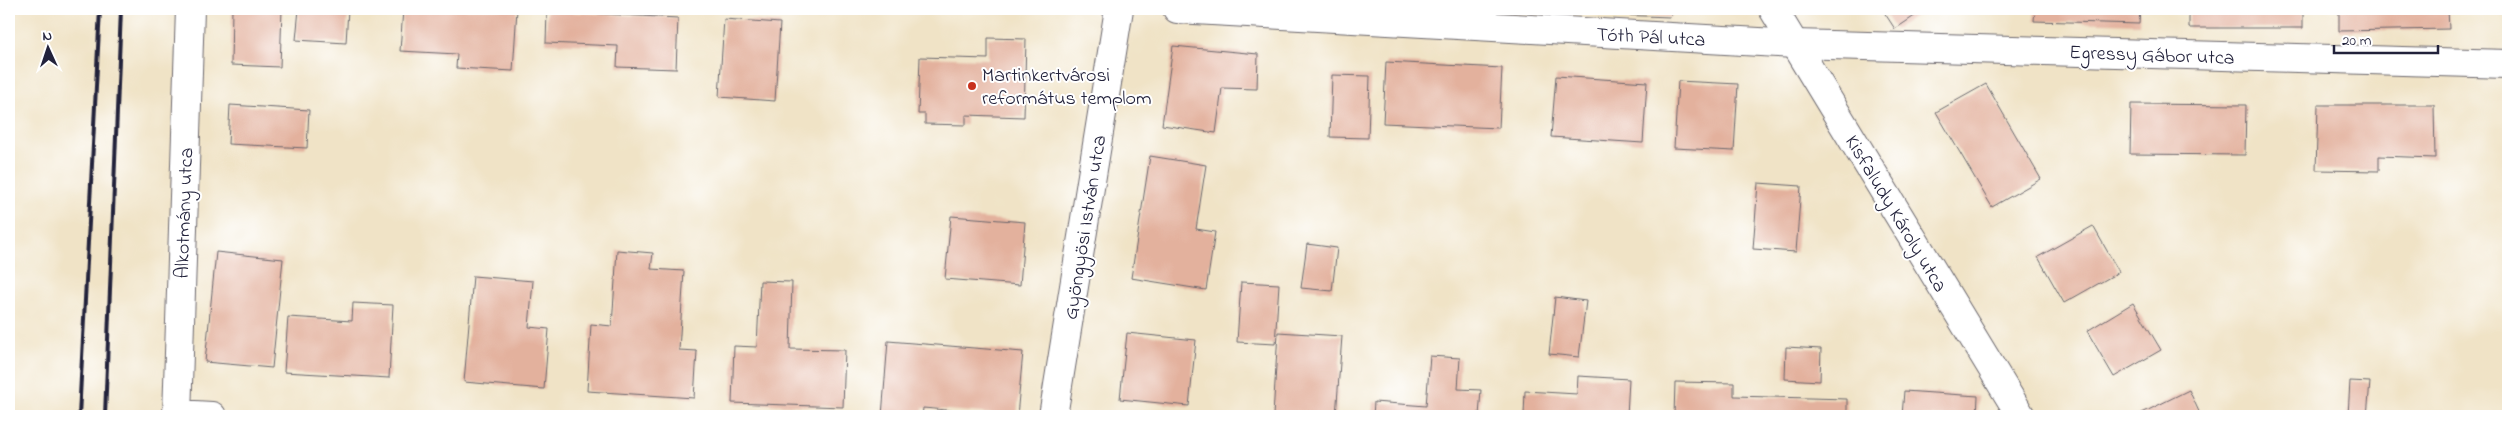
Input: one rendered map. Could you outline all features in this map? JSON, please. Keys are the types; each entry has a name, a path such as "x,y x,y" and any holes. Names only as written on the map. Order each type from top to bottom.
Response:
{"street":[{"name":"Alkotmány utca","path":"177,415 190,9"},
{"name":"Gyöngyösi István utca","path":"1053,416 1119,9"},
{"name":"Tóth Pál utca","path":"1177,9 1795,44"},
{"name":"Kisfaludy Károly utca","path":"1773,9 2022,416"},
{"name":"Egressy Gábor utca","path":"1795,44 2508,64"},
{"path":"177,415 212,416"}],"building":[{"path":"232,9 282,9 280,67 231,65"},
{"path":"299,9 348,9 346,43 296,40"},
{"path":"403,9 517,9 513,71 456,68 457,54 400,51"},
{"path":"1618,9 1676,9 1670,17 1618,15"},
{"path":"1882,9 1925,9 1895,29"},
{"path":"2035,9 2140,9 2139,24 2034,21"},
{"path":"2189,9 2303,9 2303,28 2189,28"},
{"path":"2339,9 2448,9 2449,29 2339,31"},
{"path":"547,11 678,18 676,69 617,67 618,46 546,43"},
{"path":"724,19 780,23 775,101 719,97"},
{"name":"Martinkertvárosi református templom","path":"988,38 1026,39 1024,117 966,115 966,125 925,124 925,114 918,114 920,57 988,59"},
{"path":"1173,46 1258,54 1257,89 1222,88 1216,133 1162,125"},
{"path":"1386,62 1502,68 1499,128 1383,123"},
{"path":"1332,75 1370,76 1368,138 1330,137"},
{"path":"1556,76 1647,82 1643,143 1551,137"},
{"path":"1678,81 1738,84 1734,151 1674,148"},
{"path":"1986,84 2041,179 1992,207 1936,112"},
{"path":"2131,104 2246,105 2245,155 2130,154"},
{"path":"230,105 309,110 307,148 228,144"},
{"path":"2318,105 2434,105 2435,158 2379,156 2379,171 2316,170"},
{"path":"1150,156 1206,165 1196,229 1215,232 1206,290 1131,278"},
{"path":"1758,183 1801,186 1796,252 1753,249"},
{"path":"951,216 1025,222 1020,285 945,279"},
{"path":"2093,226 2119,272 2064,303 2038,257"},
{"path":"1307,244 1337,248 1332,291 1301,288"},
{"path":"617,250 653,253 651,269 684,271 679,350 697,351 694,398 587,391 591,324 612,326"},
{"path":"216,252 283,259 272,368 205,362"},
{"path":"473,276 533,281 529,327 549,329 544,389 464,382"},
{"path":"760,281 792,282 790,349 845,350 843,407 732,403 734,346 757,347"},
{"path":"1241,282 1279,284 1275,344 1237,342"},
{"path":"1555,297 1586,301 1579,357 1549,354"},
{"path":"353,303 393,305 389,378 284,372 288,317 352,321"},
{"path":"2133,303 2161,350 2114,377 2087,331"},
{"path":"1278,332 1342,336 1336,416 1273,416"},
{"path":"1127,333 1196,340 1189,406 1120,399"},
{"path":"888,341 1023,352 1017,416 923,408 922,416 882,416"},
{"path":"1786,347 1821,349 1820,381 1785,379"},
{"path":"1430,356 1460,358 1458,389 1481,390 1479,416 1373,416 1374,402 1426,406"},
{"path":"1578,376 1629,379 1627,416 1524,416 1525,391 1577,394"},
{"path":"2350,381 2370,382 2367,416 2348,416"},
{"path":"1675,382 1734,383 1734,396 1847,399 1847,416 1674,416"},
{"path":"2189,390 2201,416 2136,416"},
{"path":"1904,391 1978,396 1977,416 1902,416"}],"railway":[{"path":"79,416 100,9"},
{"path":"105,416 121,9"}],"place":[{"name":"Martinkertvárosi református templom","path":"972,86"}]}
